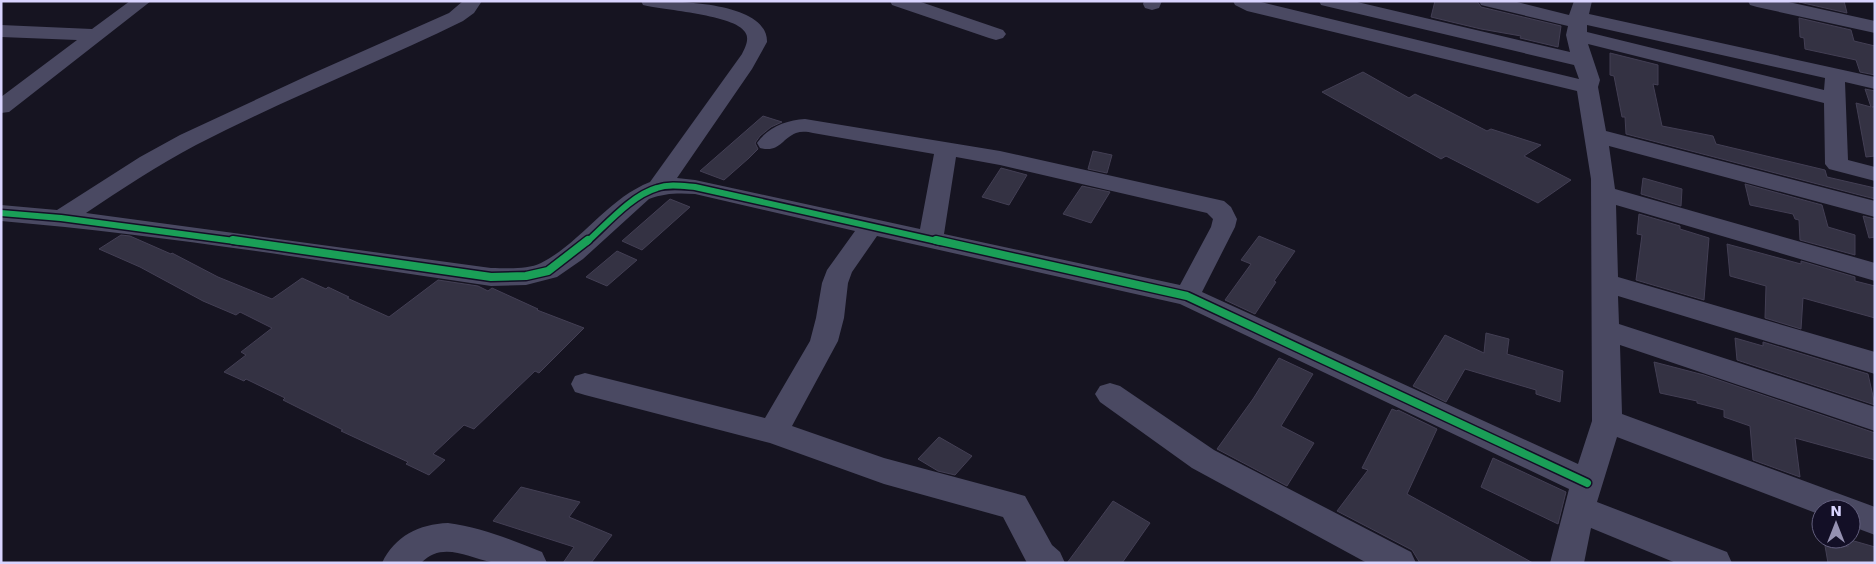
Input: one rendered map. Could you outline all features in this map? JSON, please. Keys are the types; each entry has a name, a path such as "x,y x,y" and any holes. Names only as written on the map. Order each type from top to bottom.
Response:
{"street":[{"path":"1,107 142,1"},
{"path":"61,218 148,162 188,140 316,79 435,28 462,13 473,1"},
{"path":"650,1 724,15 745,21 754,29 757,39 753,51 742,69 658,187"},
{"path":"898,1 996,34"},
{"path":"1242,1 1254,7 1587,86"},
{"path":"1328,1 1582,61"},
{"path":"1488,1 1875,84"},
{"path":"1757,1 1875,27"},
{"path":"1567,563 1583,496 1607,420 1603,179 1587,86 1590,80 1582,61 1578,19"},
{"path":"1578,19 1835,99"},
{"path":"1,31 97,35"},
{"path":"1834,74 1837,164 1875,174"},
{"path":"768,143 784,129 803,125 1000,158 1215,207 1222,213 1225,219 1223,227 1187,296"},
{"path":"1594,135 1875,209"},
{"path":"931,238 940,174 947,149"},
{"path":"1,213 61,218 491,277 526,276 548,271 574,253 641,194 658,187 676,185 696,187 1187,296 1715,563"},
{"path":"1603,193 1875,272"},
{"path":"773,432 824,341 830,318 835,283 840,270 872,225"},
{"path":"1604,282 1875,363"},
{"path":"1605,330 1875,419"},
{"path":"585,384 773,432 884,471 1014,506 1040,555 1048,563"},
{"path":"1110,394 1203,459 1399,563"},
{"path":"1607,420 1816,499"},
{"path":"1861,516 1875,521"},
{"path":"399,563 422,542 435,538 470,539 530,563"}],"building":[{"path":"1435,1 1477,1 1481,7 1561,26 1558,47 1520,38 1521,36 1431,17"},
{"path":"1844,1 1847,13 1799,2"},
{"path":"1799,18 1851,30 1854,41 1875,46 1875,75 1860,72 1856,60 1805,49 1804,38 1800,37"},
{"path":"1610,53 1658,65 1658,85 1653,84 1662,126 1713,136 1716,144 1825,170 1827,177 1875,188 1875,199 1626,134 1625,117 1622,117 1614,76 1610,75"},
{"path":"1363,72 1409,98 1415,94 1487,131 1491,129 1541,145 1524,156 1571,180 1538,203 1446,156 1441,159 1322,92"},
{"path":"1865,89 1875,91 1875,106 1872,107 1875,107 1875,156 1866,157 1856,103 1871,107"},
{"path":"763,116 782,122 771,127 760,136 755,143 758,149 724,180 700,171"},
{"path":"1093,151 1112,155 1107,173 1088,169"},
{"path":"1001,168 1027,175 1009,205 982,197"},
{"path":"1643,178 1682,189 1681,206 1641,194"},
{"path":"1745,184 1822,205 1828,227 1855,235 1855,255 1800,240 1799,220 1795,219 1793,214 1750,205"},
{"path":"1082,186 1110,192 1091,223 1063,214"},
{"path":"670,199 690,207 642,250 622,241"},
{"path":"1639,214 1680,226 1680,229 1709,238 1704,300 1636,280 1642,235 1637,234"},
{"path":"1863,216 1875,219 1875,237 1869,238"},
{"path":"121,235 130,236 172,253 218,277 272,299 302,278 326,289 328,287 389,317 438,280 478,286 488,291 492,288 537,310 584,328 539,373 535,371 474,429 464,425 433,454 445,460 429,475 406,464 408,462 341,431 343,430 283,400 285,398 246,379 244,381 224,372 246,355 241,352 272,328 240,312 236,315 203,301 140,267 99,249"},
{"path":"1259,236 1295,251 1274,281 1276,282 1255,314 1225,300 1251,264 1241,260"},
{"path":"1727,244 1801,264 1801,261 1855,277 1855,281 1875,286 1875,318 1803,298 1801,329 1765,318 1766,286 1730,276"},
{"path":"617,251 637,260 607,286 586,277"},
{"path":"1486,333 1509,339 1507,354 1563,371 1560,402 1536,394 1536,390 1465,369 1446,402 1413,386 1445,335 1484,353"},
{"path":"1735,338 1763,346 1763,342 1868,374 1875,405 1737,360"},
{"path":"1279,358 1313,374 1281,426 1314,443 1287,486 1217,449 1253,399"},
{"path":"1654,362 1704,375 1875,433 1875,460 1795,438 1800,477 1753,460 1750,426 1724,417 1724,410 1697,403 1697,401 1660,393"},
{"path":"1392,409 1398,410 1437,429 1407,494 1533,563 1420,563 1412,550 1337,511 1368,470 1362,468"},
{"path":"939,437 972,456 955,475 938,471 918,459"},
{"path":"1493,458 1566,492 1558,524 1481,487"},
{"path":"521,487 580,502 569,517 612,535 591,563 563,563 574,547 493,521"},
{"path":"1113,501 1150,523 1122,563 1067,563"},
{"path":"1861,543 1875,547 1875,563 1828,563 1826,549 1861,549"}],"cycle path":[{"path":"1,213 167,231 491,277 526,276 548,271 574,253 641,194 658,187 676,185 695,187 1187,296 1587,483"}]}
